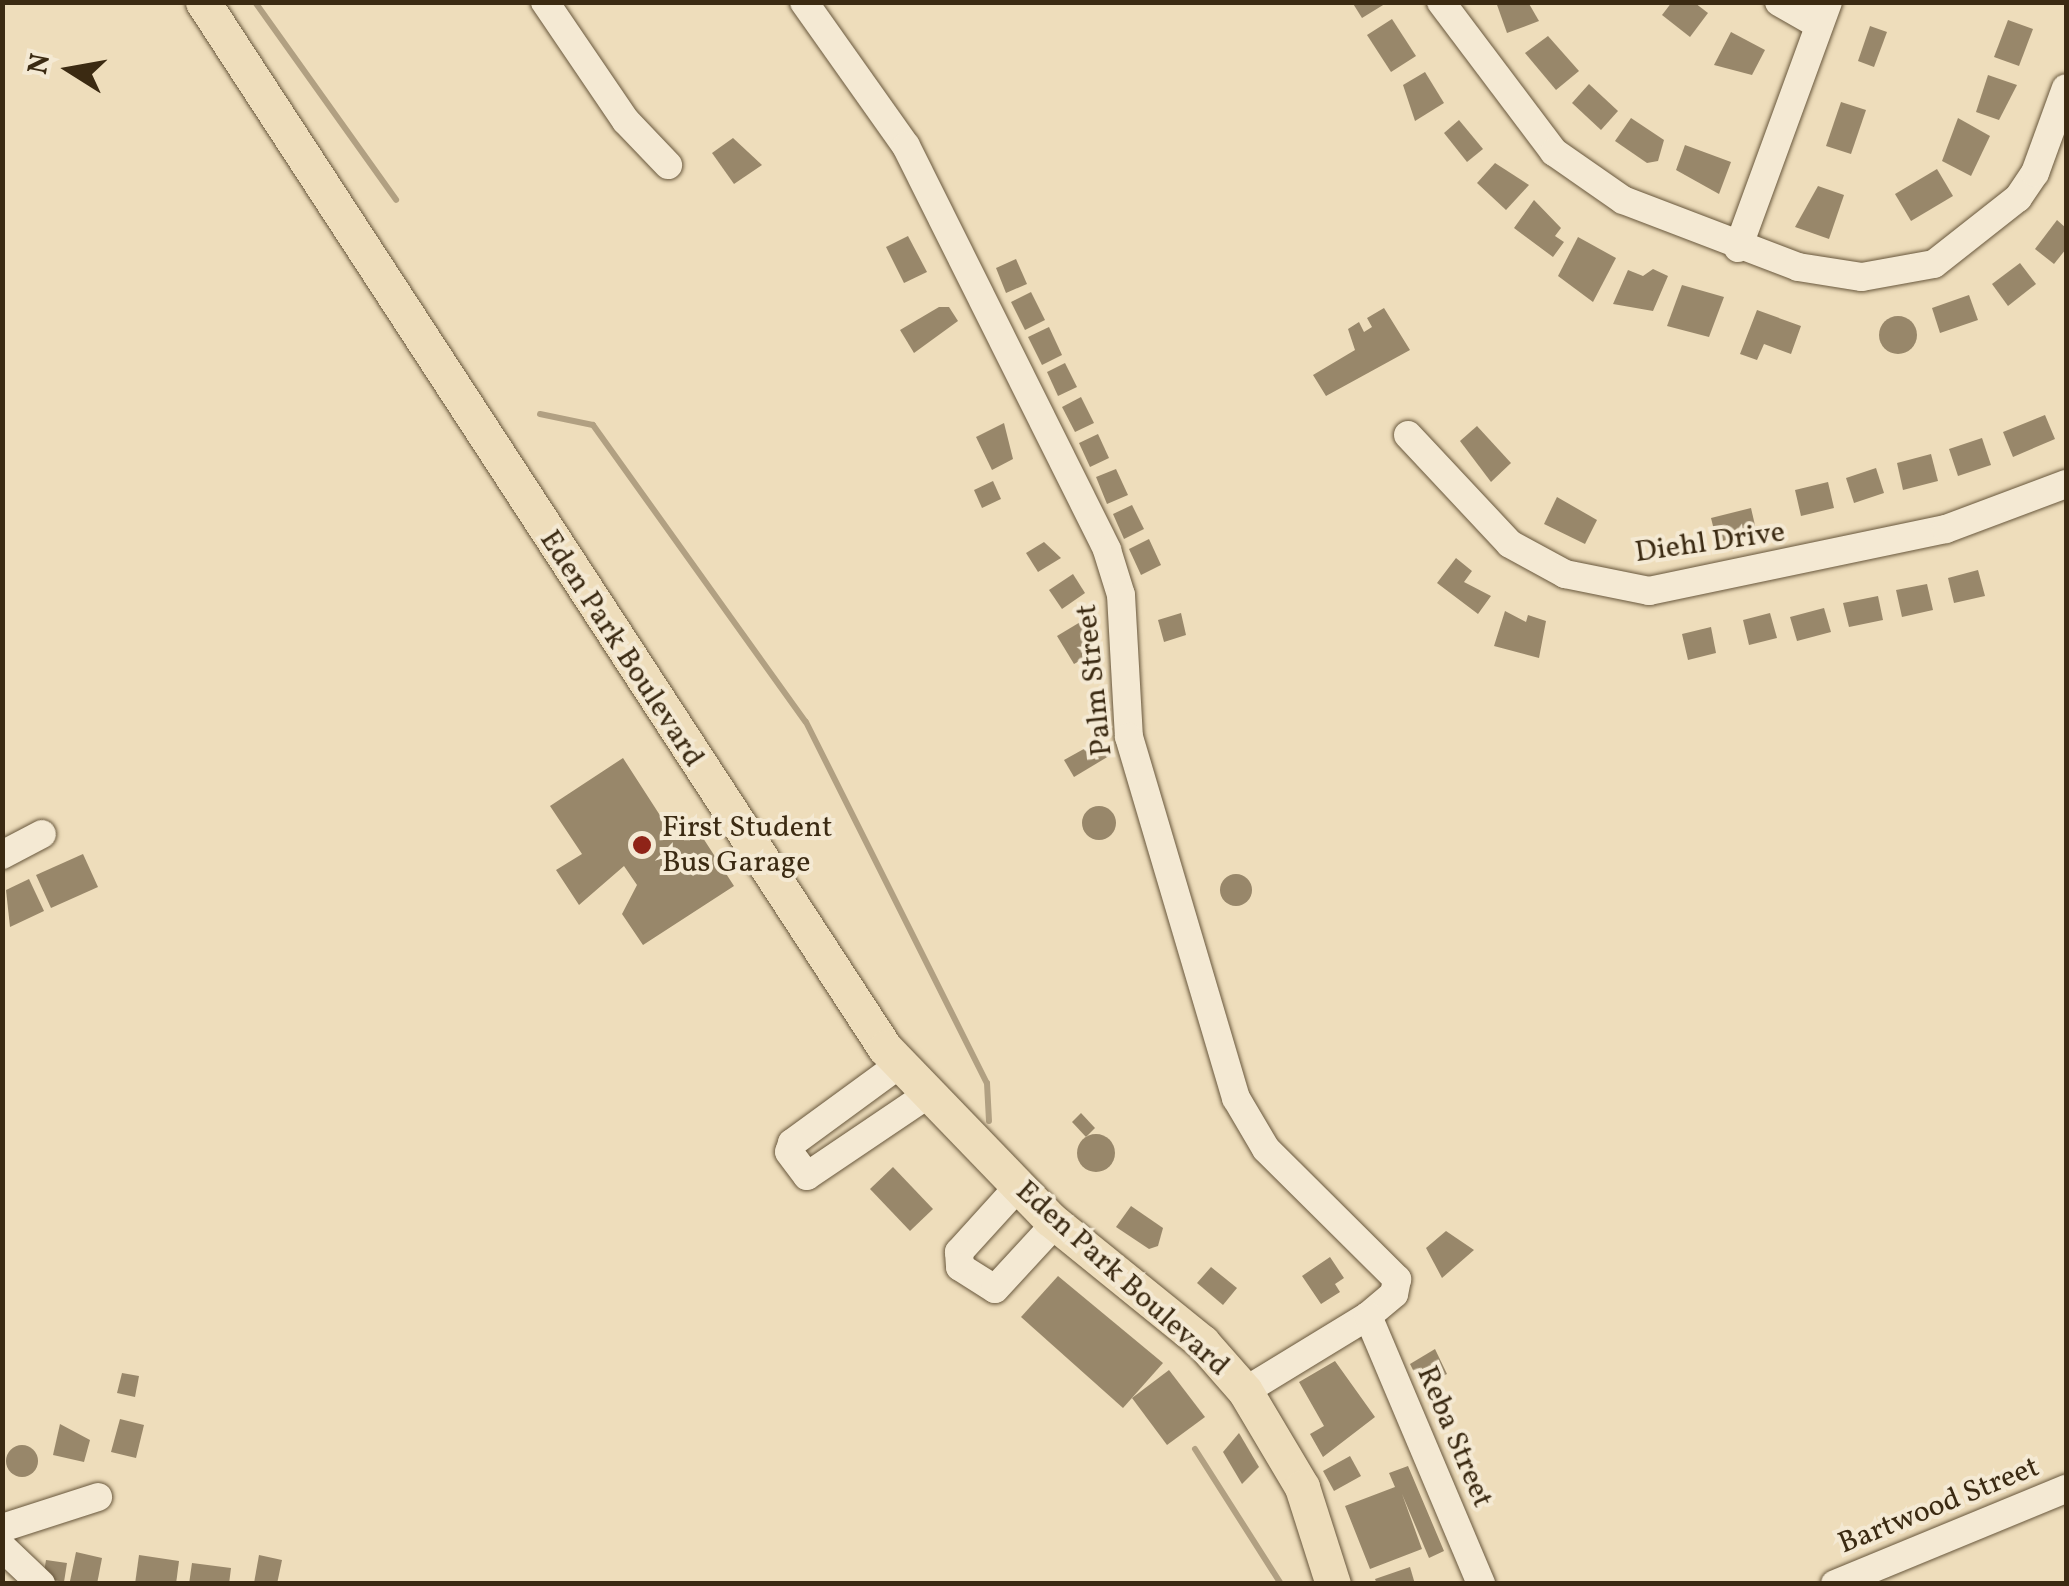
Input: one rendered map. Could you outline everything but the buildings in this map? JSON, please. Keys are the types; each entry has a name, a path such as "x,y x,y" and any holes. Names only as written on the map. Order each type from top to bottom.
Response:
{"main road":[{"name":"Eden Park Boulevard","path":"203,2 810,940 900,1064 927,1094 1056,1223 1202,1342 1246,1391 1302,1487 1334,1584"}],"street":[{"path":"544,2 626,121 668,165"},
{"name":"Palm Street","path":"804,2 906,146 1107,550 1120,595 1129,737 1220,1060 1266,1149 1395,1272 1394,1294 1368,1316 1246,1391"},
{"path":"1442,2 1509,102 1554,152 1624,200 1738,248 1862,277 1934,264 2018,198 2066,88"},
{"path":"1738,248 1824,14 1779,2"},
{"name":"Diehl Drive","path":"1408,435 1510,544 1565,574 1649,590 1946,530 2066,484"},
{"path":"2,855 42,834"},
{"path":"900,1064 792,1143 788,1152 807,1176 927,1094"},
{"path":"1018,1187 959,1252 960,1267 996,1289 1056,1223"},
{"name":"Reba Street","path":"1368,1316 1481,1584"},
{"name":"Bartwood Street","path":"1835,1584 2066,1489"},
{"path":"2,1528 98,1496"},
{"path":"2,1547 41,1584"}],"waterway":[{"path":"255,2 396,200"},
{"path":"540,414 593,425 806,722 987,1083 989,1121"},
{"path":"1195,1449 1281,1584"}],"place":[{"name":"First Student Bus Garage","path":"642,845"}]}
